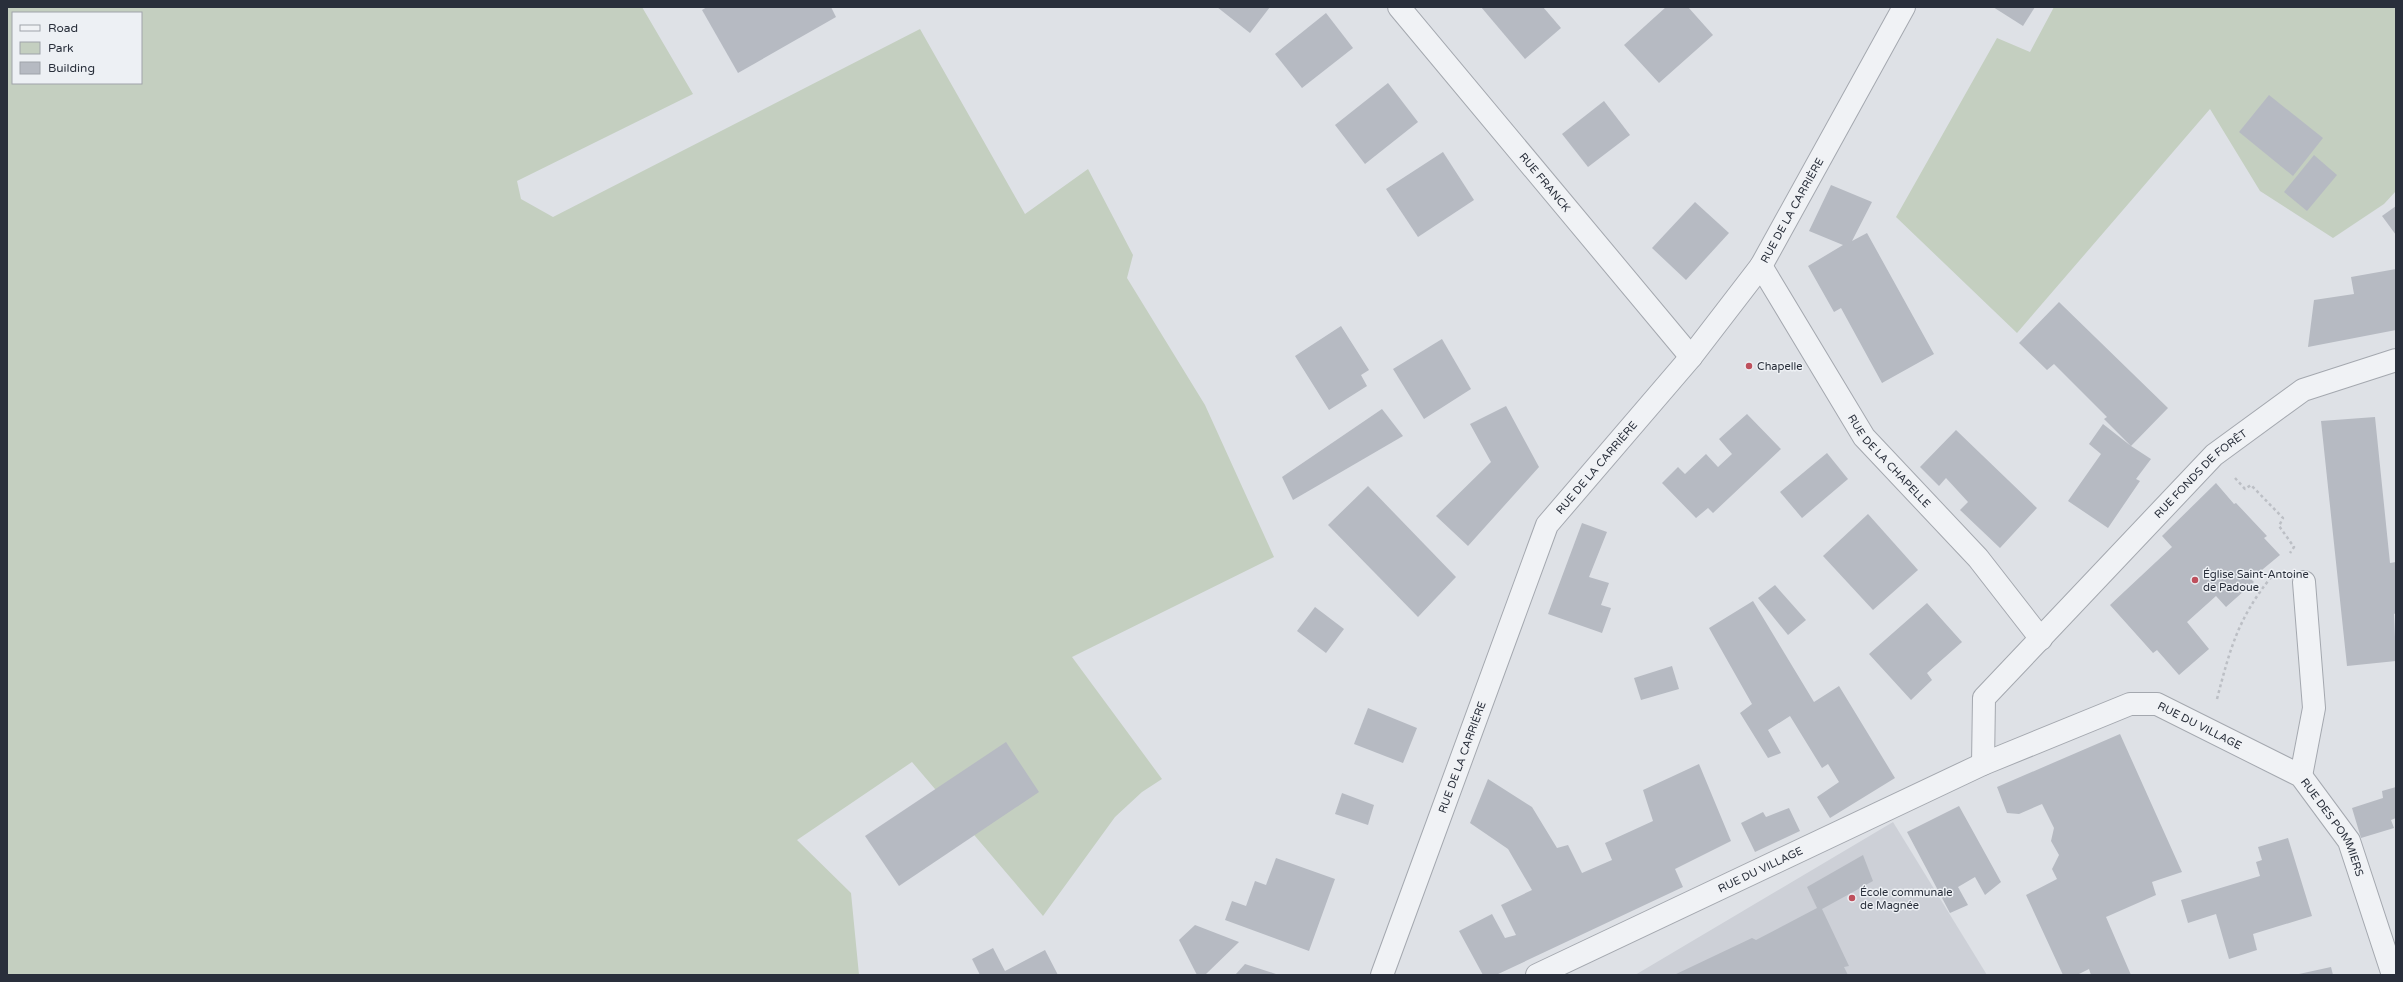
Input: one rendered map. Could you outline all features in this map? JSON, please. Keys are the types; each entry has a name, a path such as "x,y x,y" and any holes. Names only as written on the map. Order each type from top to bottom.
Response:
{"street":[{"name":"RUE FRANCK","path":"1399,7 1691,357"},
{"name":"RUE DE LA CARRIÈRE","path":"1382,975 1547,525 1691,357 1762,266 1904,7"},
{"name":"RUE DE LA CHAPELLE","path":"1762,266 1864,437 1978,558 2040,640"},
{"name":"RUE FONDS DE FORÊT","path":"2040,640 2214,456 2303,390 2396,360"},
{"name":"RUE DES POMMIERS","path":"2304,582 2314,708 2301,776 2349,840 2393,975"},
{"path":"1983,764 1984,698 2040,640"},
{"name":"RUE DU VILLAGE","path":"1537,975 1983,764 2130,704 2157,704 2301,776"}],"path":[{"path":"2214,456 2245,489 2251,485 2283,518 2279,526 2294,546 2287,557"},
{"path":"2209,729 2229,652 2237,632 2253,600 2275,573"}],"shaded area":[{"name":"École communale de Magnée","path":"1893,822 1987,975 1635,975"}],"green space":[{"path":"7,7 642,7 693,94 517,181 521,199 553,217 920,29 1025,214 1088,169 1133,255 1127,278 1205,405 1274,557 1072,657 1162,779 1142,792 1115,817 1043,916 912,762 797,840 851,893 859,975 7,975"},
{"path":"2054,7 2396,7 2396,191 2384,204 2333,238 2260,191 2210,109 2017,333 1896,217 1997,38 2030,52"}],"building":[{"path":"707,7 831,7 836,17 738,73 702,10"},
{"path":"1217,7 1270,7 1250,33"},
{"path":"1481,7 1543,7 1561,28 1525,59"},
{"path":"1666,7 1688,7 1713,35 1659,83 1624,45"},
{"path":"1993,7 2035,7 2023,26"},
{"path":"1326,13 1353,48 1302,88 1275,54"},
{"path":"1388,83 1418,122 1365,164 1335,125"},
{"path":"2269,95 2323,138 2293,176 2239,132"},
{"path":"1604,101 1630,135 1588,167 1562,134"},
{"path":"1443,152 1474,200 1418,237 1386,189"},
{"path":"2314,155 2337,175 2307,211 2284,192"},
{"path":"1831,185 1872,202 1852,241 1867,233 1934,354 1882,383 1841,308 1834,312 1808,266 1843,245 1809,231"},
{"path":"1695,202 1729,233 1686,280 1652,248"},
{"path":"2396,206 2396,235 2382,216"},
{"path":"2396,269 2396,330 2308,347 2314,300 2354,294 2351,277"},
{"path":"2059,302 2168,408 2131,446 2104,419 2107,417 2054,364 2047,370 2019,343"},
{"path":"1341,326 1369,370 1361,375 1367,386 1329,410 1295,356"},
{"path":"1442,339 1471,389 1424,419 1393,369"},
{"path":"1506,406 1539,467 1468,546 1436,516 1491,462 1470,424"},
{"path":"1382,409 1403,436 1293,500 1282,477"},
{"path":"1747,414 1781,449 1713,513 1708,508 1696,518 1662,483 1678,467 1685,474 1706,454 1718,467 1732,454 1719,439"},
{"path":"2375,417 2390,563 2396,562 2396,613 2394,614 2396,661 2347,666 2321,421"},
{"path":"2103,424 2131,446 2151,459 2136,479 2140,481 2108,528 2068,501 2101,454 2089,444"},
{"path":"1956,430 2037,508 2000,548 1960,510 1968,502 1946,478 1939,486 1920,467"},
{"path":"1827,453 1848,479 1802,518 1780,492"},
{"name":"Église Saint-Antoine de Padoue","path":"2216,483 2234,504 2236,503 2267,536 2264,538 2280,555 2251,579 2254,582 2226,607 2216,596 2187,622 2209,649 2179,675 2157,650 2153,653 2110,605 2172,547 2162,536"},
{"path":"1368,486 1456,577 1418,617 1328,525"},
{"path":"1868,514 1918,570 1873,610 1823,556"},
{"path":"1582,523 1607,532 1589,577 1609,583 1601,605 1611,608 1602,633 1548,614"},
{"path":"1775,585 1806,620 1788,635 1758,598"},
{"path":"1753,601 1814,702 1839,686 1895,778 1830,818 1817,797 1839,782 1828,764 1822,768 1790,716 1768,730 1781,753 1768,758 1740,713 1752,704 1709,628"},
{"path":"1927,603 1962,642 1927,673 1932,680 1911,700 1869,654"},
{"path":"1315,607 1344,629 1326,653 1297,631"},
{"path":"1672,666 1679,689 1641,700 1634,678"},
{"path":"1368,708 1417,728 1403,763 1354,744"},
{"path":"2120,734 2182,872 2152,882 2156,895 2106,917 2131,975 2091,975 2089,969 2077,975 2063,975 2026,895 2057,879 2052,869 2059,855 2051,841 2054,828 2042,804 2019,814 2007,813 1997,787"},
{"path":"1006,742 1039,792 899,886 865,836"},
{"path":"1699,764 1731,841 1675,869 1683,887 1496,975 1483,975 1459,931 1492,914 1505,938 1516,935 1501,905 1532,890 1508,849 1470,823 1488,779 1532,807 1557,848 1568,845 1582,873 1612,860 1605,843 1653,821 1643,790"},
{"path":"2396,787 2396,818 2391,820 2394,828 2361,838 2352,808 2383,798 2382,791"},
{"path":"1342,793 1374,805 1368,825 1335,814"},
{"path":"1959,806 2001,882 1985,895 1975,877 1958,887 1968,905 1950,913 1907,832"},
{"path":"1789,808 1800,831 1755,852 1741,823 1763,812 1766,817"},
{"path":"2288,838 2312,916 2253,934 2257,950 2229,959 2216,914 2188,923 2181,900 2260,876 2256,862 2262,860 2258,847"},
{"path":"1863,855 1873,881 1822,909 1849,966 1844,967 1848,975 1674,975 1752,938 1756,940 1817,908 1807,887"},
{"path":"1276,858 1335,879 1309,951 1225,920 1232,901 1246,906 1255,881 1266,885"},
{"path":"1195,925 1239,942 1205,975 1197,975 1179,940"},
{"path":"993,948 1005,971 1045,950 1058,975 980,975 972,959"},
{"path":"1245,964 1279,975 1235,975"},
{"path":"2331,967 2333,975 2299,975 2299,974"}],"place":[{"name":"Chapelle","path":"1749,366"},
{"name":"Église Saint-Antoine de Padoue","path":"2195,580"},
{"name":"École communale de Magnée","path":"1852,898"}]}
